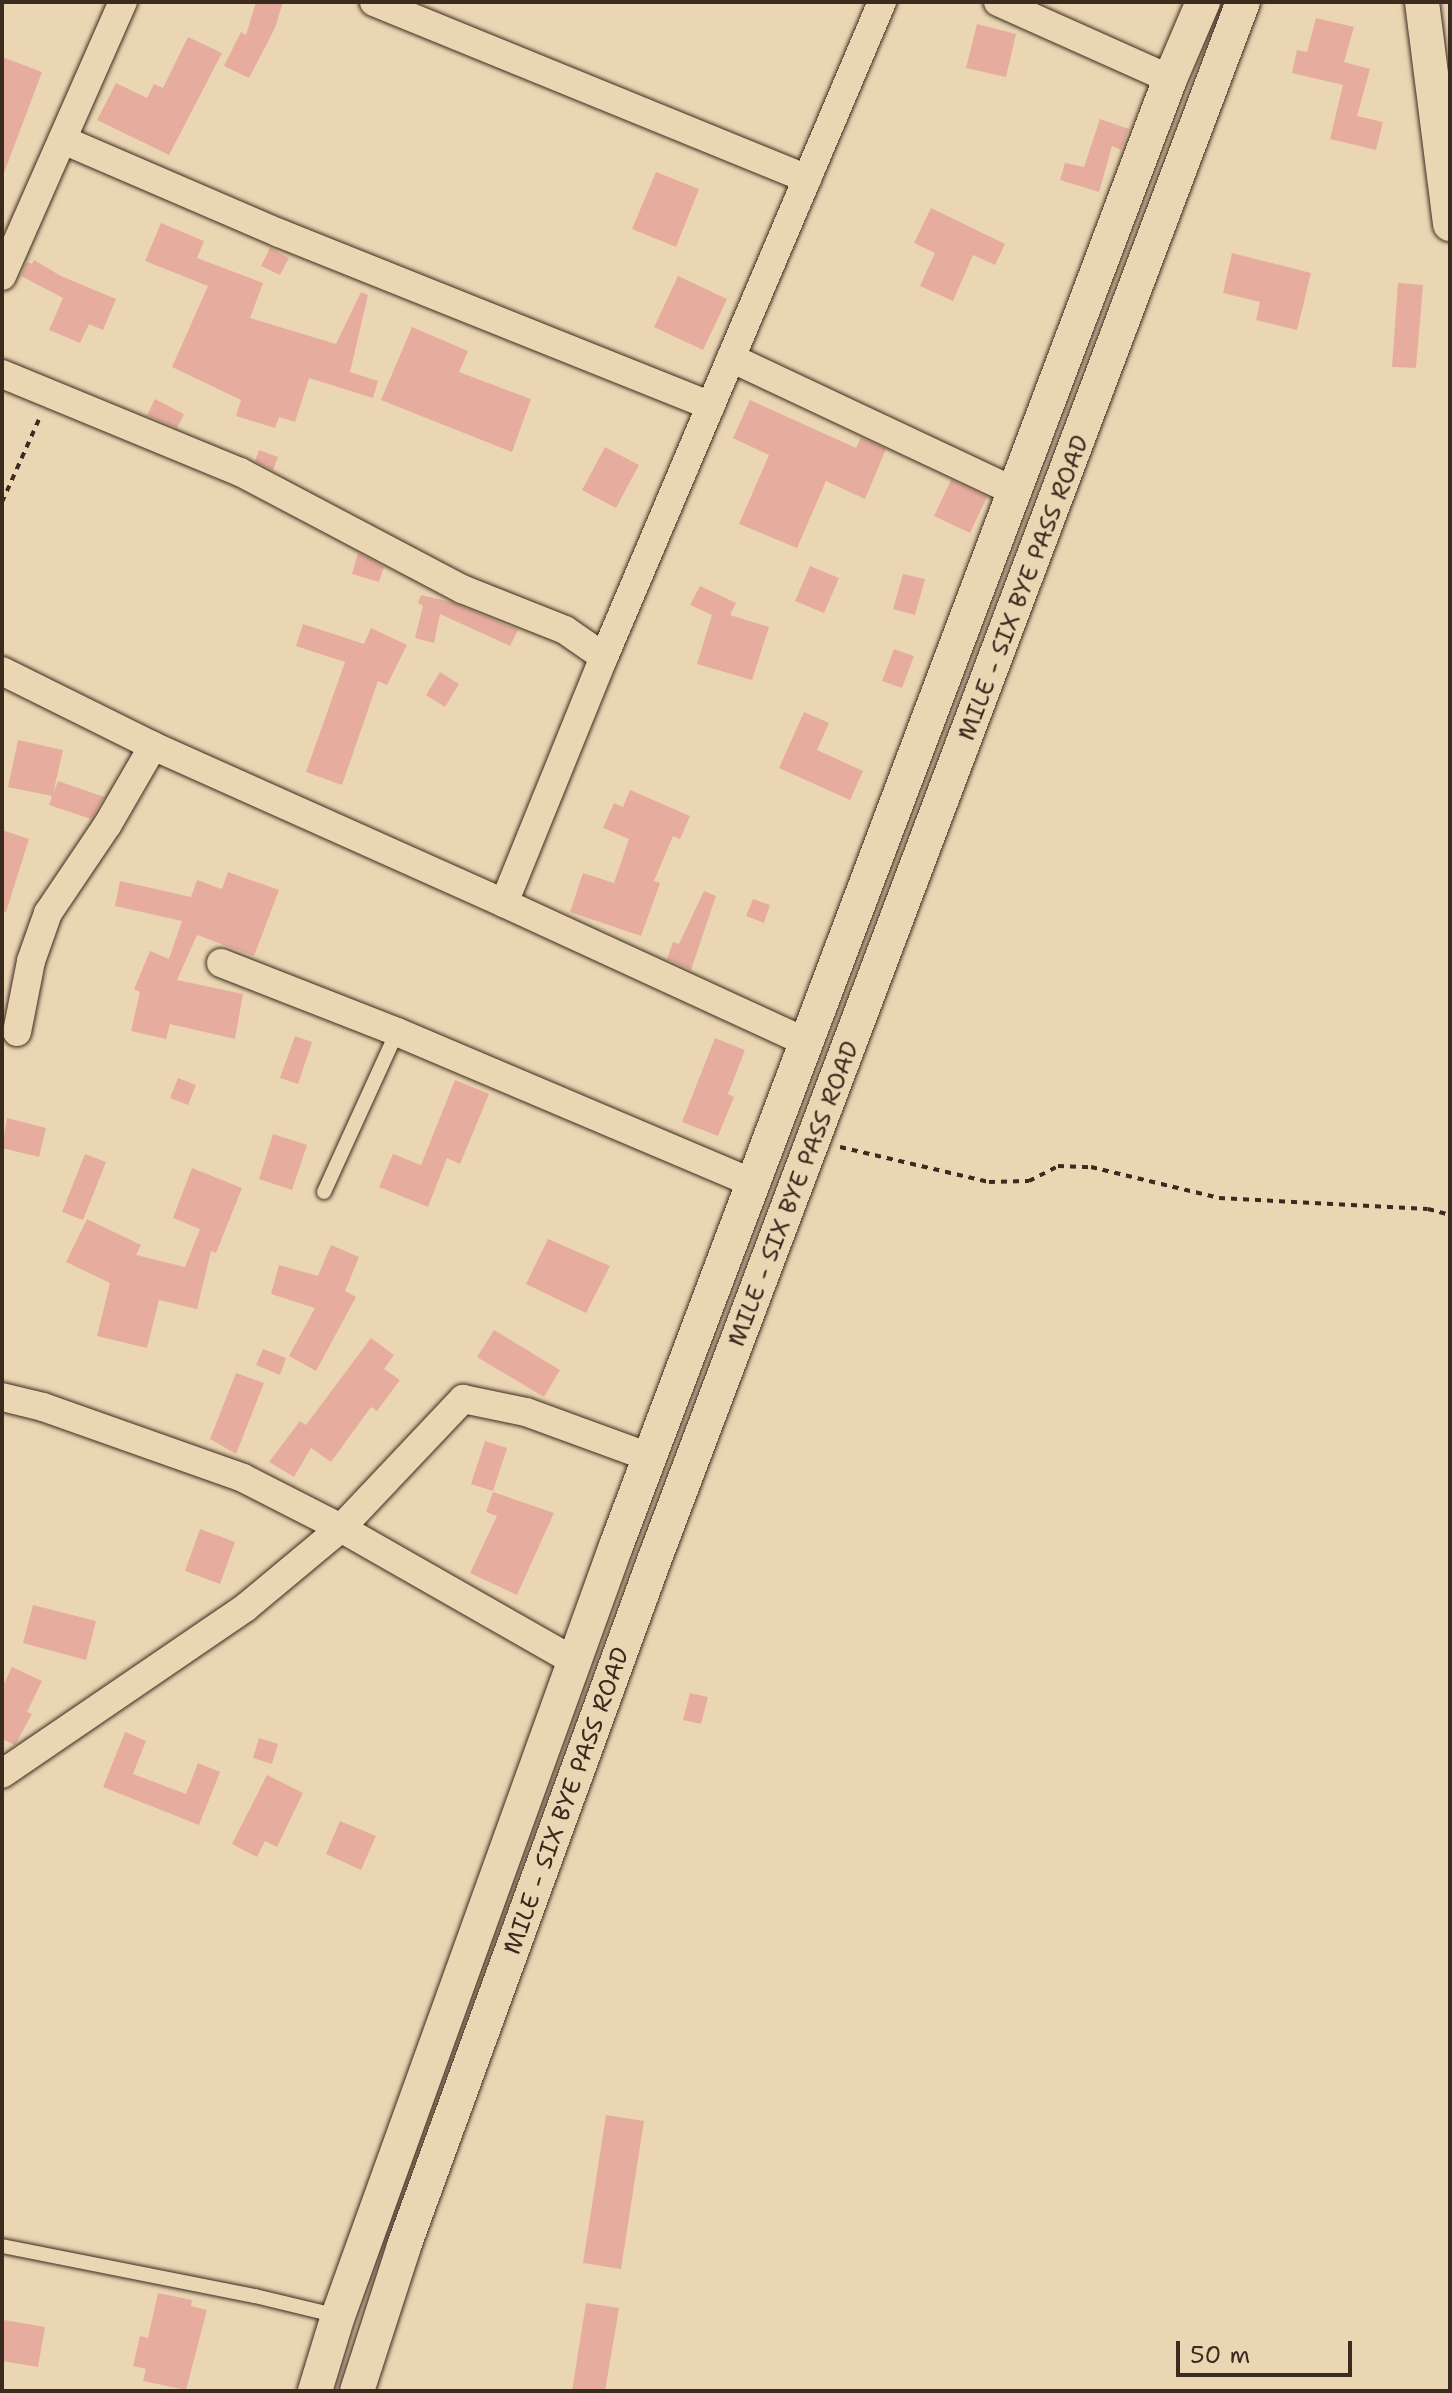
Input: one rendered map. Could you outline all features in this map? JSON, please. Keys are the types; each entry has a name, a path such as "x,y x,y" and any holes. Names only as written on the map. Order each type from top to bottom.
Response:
{"street":[{"path":"2,276 123,2"},
{"path":"374,2 807,179"},
{"path":"504,903 604,657 882,2"},
{"path":"998,2 1170,79"},
{"path":"315,2391 338,2316 649,1457 1170,79 1203,2"},
{"name":"MILE - SIX BYE PASS ROAD","path":"357,2391 404,2246 655,1558 1243,2"},
{"path":"1422,2 1450,224"},
{"path":"63,140 279,233 711,406"},
{"path":"731,358 1014,491"},
{"path":"2,374 240,472 462,589 565,630 604,657"},
{"path":"2,671 153,746 806,1042"},
{"path":"17,1032 31,961 48,913 108,824 153,746"},
{"path":"221,963 397,1032 753,1183"},
{"path":"2,1397 43,1407 243,1478 341,1528 574,1661"},
{"path":"6,1765 245,1608 341,1528 463,1399 526,1412 649,1457"},
{"path":"616,1546 655,1558"}],"lane":[{"path":"324,1192 397,1032"},
{"path":"2,2246 255,2296 338,2316"}],"path":[{"path":"2,502 50,394"},
{"path":"814,1141 989,1182 1029,1181 1058,1166 1091,1167 1219,1198 1428,1209 1450,1215"}],"building":[{"path":"256,2 283,2 275,28 249,78 224,66 241,32 246,35"},
{"path":"1316,18 1354,27 1344,62 1370,69 1357,116 1383,122 1376,150 1330,139 1343,85 1292,73 1297,50 1307,52"},
{"path":"977,24 1016,34 1006,77 966,68"},
{"path":"188,37 222,53 169,155 97,120 116,83 147,98 154,84 163,88"},
{"path":"2,57 42,72 4,173 2,173"},
{"path":"1100,119 1129,129 1121,150 1112,146 1099,192 1060,180 1065,163 1084,167"},
{"path":"656,172 699,189 676,247 632,229"},
{"path":"931,208 1005,244 995,265 973,255 953,301 920,286 935,253 914,243"},
{"path":"161,223 204,241 197,258 263,283 250,318 336,344 361,292 368,295 350,372 378,381 373,398 309,378 295,422 279,417 275,428 236,416 241,400 172,367 208,286 145,261"},
{"path":"270,248 289,258 280,275 261,266"},
{"path":"1232,253 1311,273 1297,330 1256,320 1260,302 1223,293"},
{"path":"34,260 61,276 116,299 103,330 89,324 80,343 49,330 63,298 21,276 27,262 32,264"},
{"path":"678,276 727,299 703,350 654,327"},
{"path":"1398,283 1423,285 1416,368 1392,367"},
{"path":"412,327 468,351 459,372 531,399 512,452 381,400"},
{"path":"155,399 184,414 177,428 147,415"},
{"path":"750,400 856,448 861,438 886,449 865,499 826,481 797,548 739,524 769,455 733,438"},
{"path":"605,447 639,465 616,508 582,490"},
{"path":"259,450 278,457 273,470 255,461"},
{"path":"951,480 987,497 970,533 934,516"},
{"path":"358,553 384,567 379,582 352,574"},
{"path":"810,566 839,578 824,613 795,601"},
{"path":"903,574 925,579 915,615 893,609"},
{"path":"700,586 736,603 730,615 769,627 752,680 697,664 712,615 690,605"},
{"path":"421,595 451,602 518,630 510,646 440,614 434,643 415,638 423,606 418,603"},
{"path":"303,624 364,644 371,628 407,645 387,685 378,681 342,785 306,772 345,662 296,646"},
{"path":"894,649 914,656 902,688 882,681"},
{"path":"440,672 459,684 445,707 426,695"},
{"path":"804,712 829,723 817,750 863,771 850,800 779,768"},
{"path":"18,740 63,750 53,794 58,781 104,797 91,819 49,805 52,796 8,787"},
{"path":"630,790 690,816 680,839 673,836 654,881 660,883 641,936 570,912 583,873 614,883 629,839 603,828 614,803 623,807"},
{"path":"2,830 29,839 6,912 2,911"},
{"path":"228,872 279,890 254,956 197,935 177,980 243,994 235,1039 170,1024 166,1039 131,1031 140,992 134,989 150,951 169,959 182,921 115,906 120,881 191,897 197,880 222,889"},
{"path":"704,891 716,896 691,970 667,959 673,942 679,944"},
{"path":"753,899 770,905 764,923 746,916"},
{"path":"295,1036 312,1042 298,1084 280,1078"},
{"path":"715,1038 745,1050 728,1094 734,1097 718,1136 682,1122"},
{"path":"178,1078 196,1085 188,1105 170,1098"},
{"path":"455,1080 489,1094 460,1164 447,1158 428,1207 379,1187 393,1154 421,1165"},
{"path":"7,1118 46,1128 39,1157 2,1148"},
{"path":"273,1134 307,1145 292,1190 259,1179"},
{"path":"85,1154 106,1162 83,1220 62,1212"},
{"path":"192,1168 242,1188 216,1253 211,1251 197,1309 159,1300 147,1348 97,1336 110,1283 66,1262 87,1219 141,1245 136,1255 185,1267 200,1229 173,1218"},
{"path":"548,1239 610,1266 586,1313 526,1284"},
{"path":"331,1245 359,1257 345,1291 356,1297 316,1371 289,1356 315,1308 271,1294 279,1265 318,1276"},
{"path":"494,1330 560,1370 544,1397 477,1357"},
{"path":"371,1338 394,1355 384,1369 400,1380 377,1411 371,1407 331,1462 311,1448 294,1477 269,1462 300,1421 306,1425"},
{"path":"263,1349 286,1358 280,1375 256,1365"},
{"path":"236,1373 264,1383 236,1454 210,1439"},
{"path":"485,1441 507,1448 493,1491 471,1484"},
{"path":"493,1492 554,1513 517,1595 470,1573 497,1516 486,1512"},
{"path":"200,1529 235,1542 220,1584 185,1571"},
{"path":"33,1605 96,1621 86,1660 23,1643"},
{"path":"12,1667 42,1681 27,1712 32,1714 15,1745 2,1739 2,1688"},
{"path":"690,1693 708,1697 701,1724 683,1720"},
{"path":"125,1732 146,1741 133,1774 186,1794 198,1763 220,1772 199,1825 103,1787"},
{"path":"259,1738 278,1744 272,1764 253,1758"},
{"path":"267,1775 303,1793 277,1847 265,1841 257,1857 232,1844"},
{"path":"340,1821 376,1836 361,1870 326,1854"},
{"path":"606,2115 644,2121 621,2269 583,2263"},
{"path":"158,2293 192,2300 191,2306 207,2310 186,2390 143,2381 146,2369 133,2366 140,2336 148,2338"},
{"path":"586,2303 619,2308 605,2391 572,2391"},
{"path":"4,2320 45,2327 38,2367 2,2361"}]}
